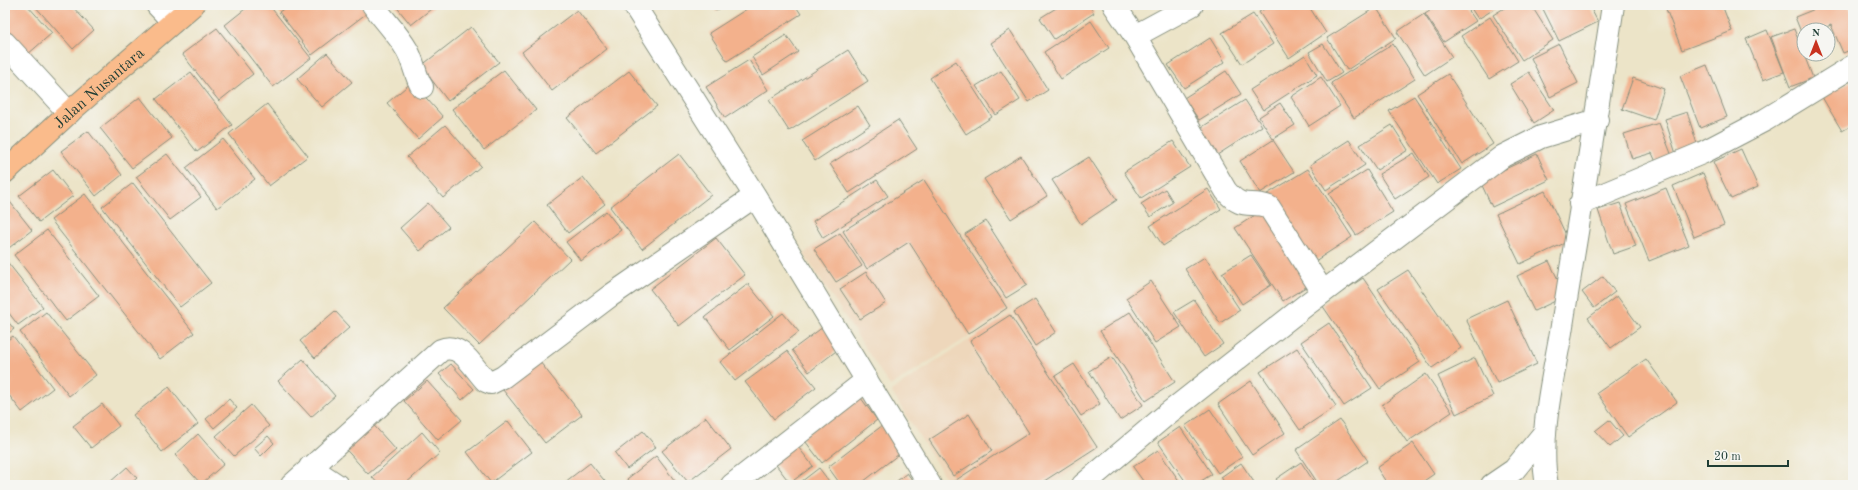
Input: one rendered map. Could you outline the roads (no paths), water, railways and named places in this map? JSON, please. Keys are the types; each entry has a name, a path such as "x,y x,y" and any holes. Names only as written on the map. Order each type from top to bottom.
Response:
{"highway":[{"name":"Jalan Nusantara","path":"5,172 193,5"}],"street":[{"path":"157,5 173,22"},
{"path":"373,5 406,48 422,88"},
{"path":"634,5 755,196 930,485"},
{"path":"1114,5 1135,36 1226,191 1232,198 1242,204 1269,208 1323,292"},
{"path":"1135,36 1192,5"},
{"path":"1547,485 1545,475 1545,432 1580,204 1597,120 1613,5"},
{"path":"5,43 70,113"},
{"path":"1580,204 1702,153 1765,120 1853,66"},
{"path":"1083,485 1166,415 1323,292 1503,156 1541,137 1597,120"},
{"path":"292,485 310,467 442,350 450,348 459,350 486,381 494,382 503,377 616,292 755,196"},
{"path":"732,485 867,380"},
{"path":"1492,485 1514,470 1545,432"},
{"path":"310,467 337,485"}]}
